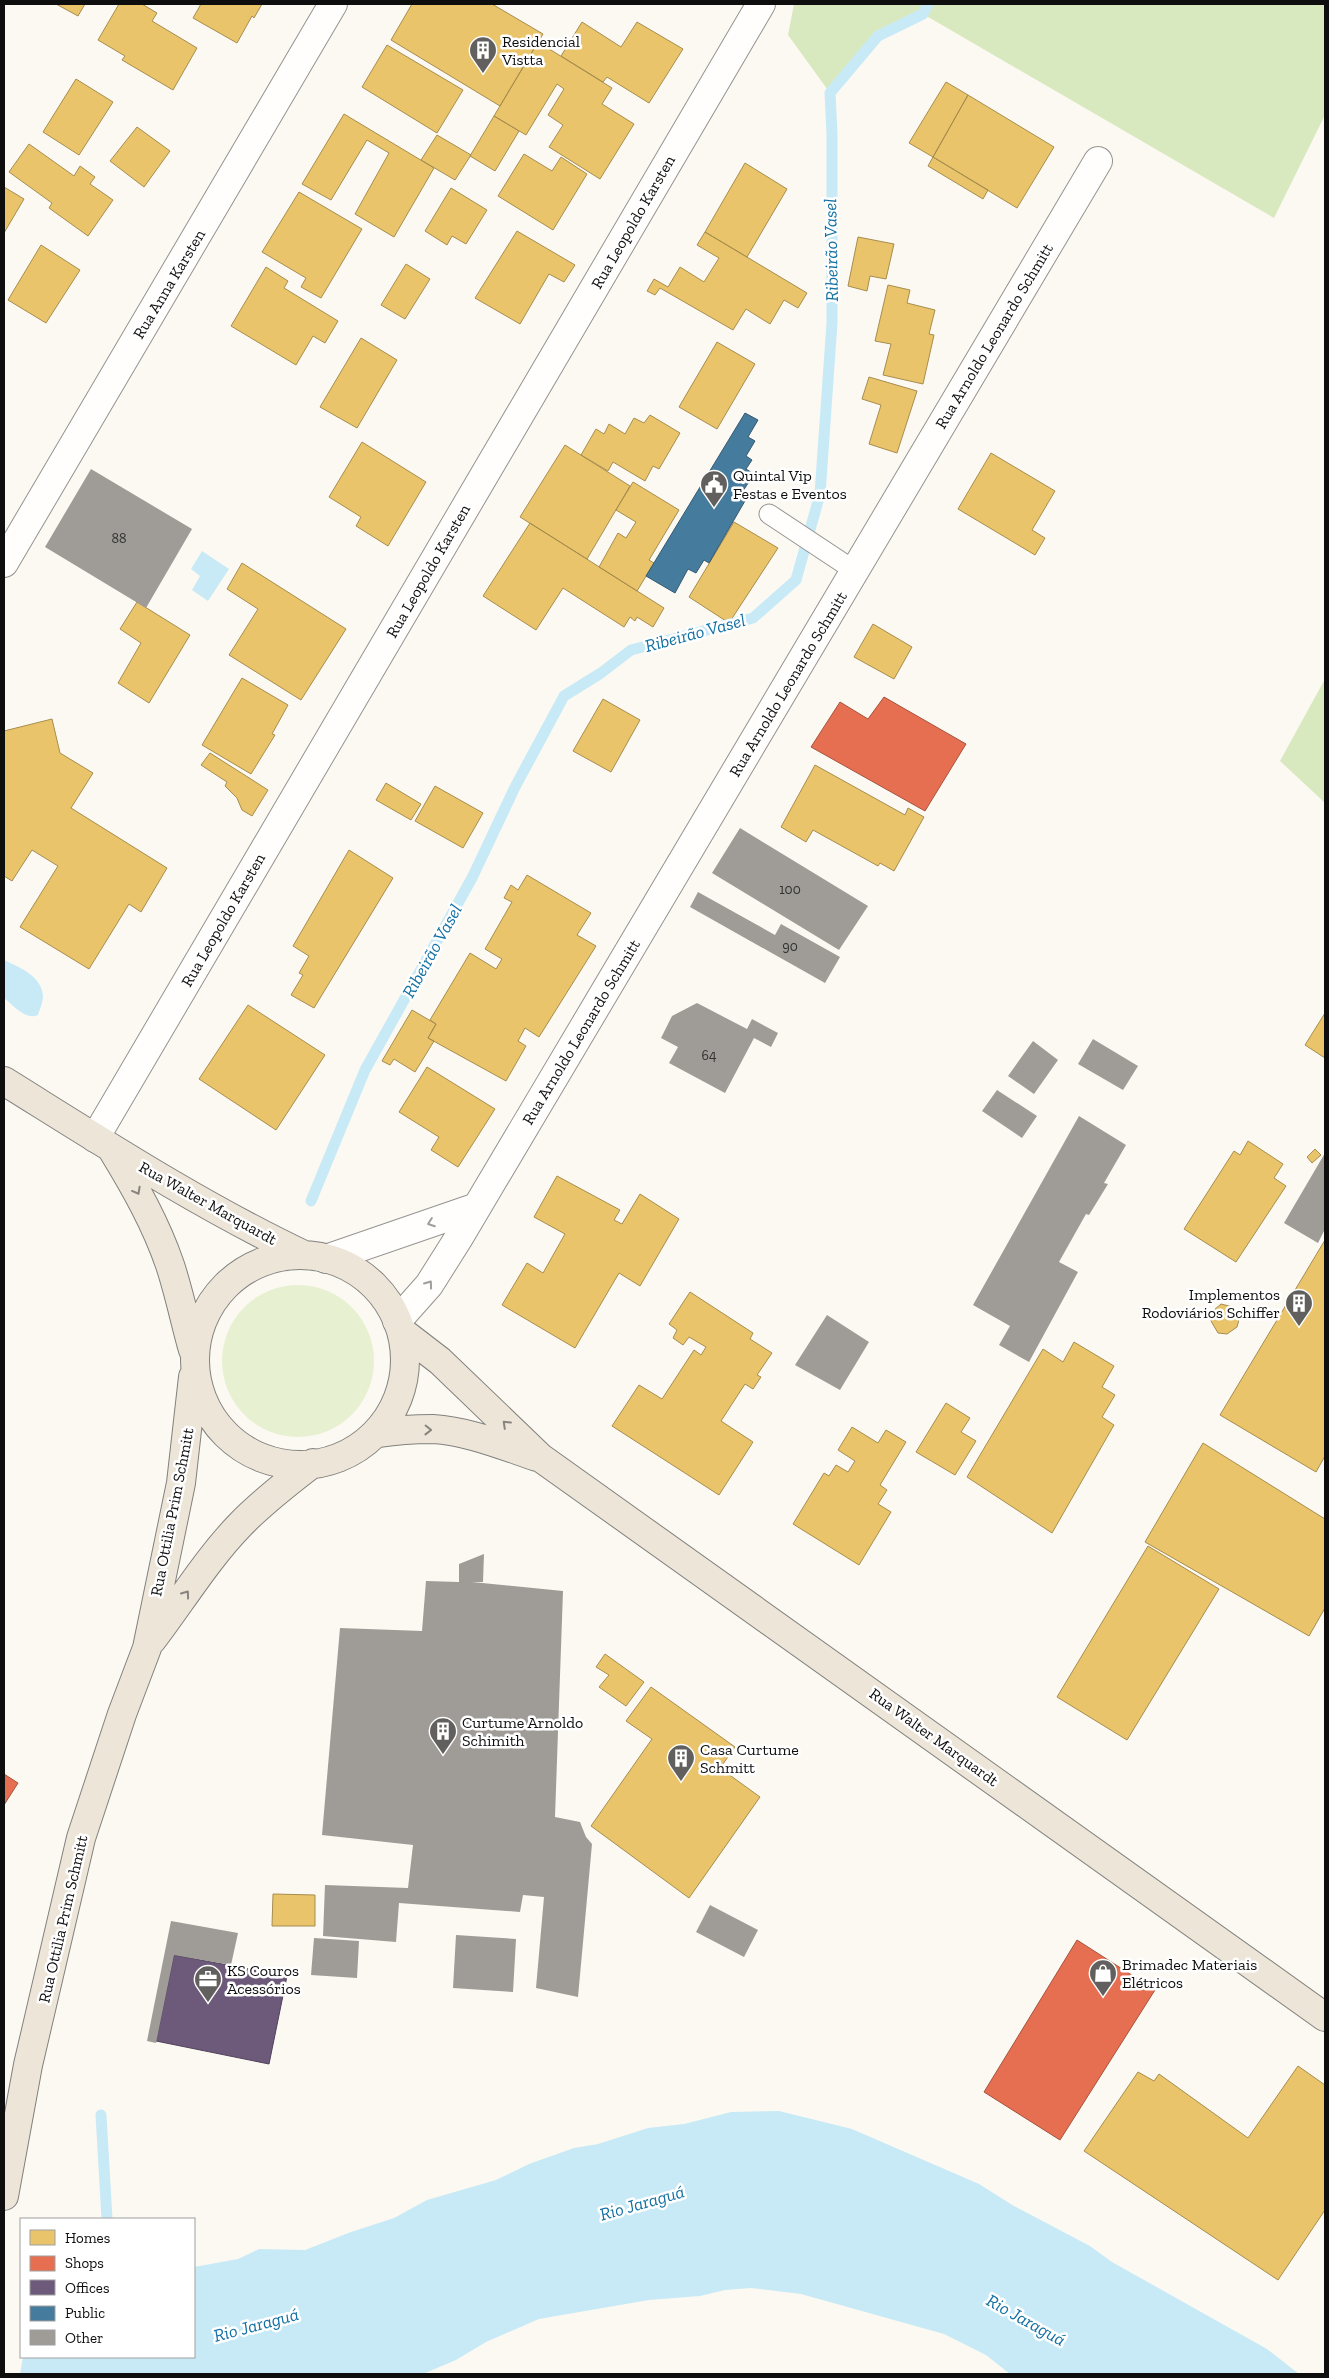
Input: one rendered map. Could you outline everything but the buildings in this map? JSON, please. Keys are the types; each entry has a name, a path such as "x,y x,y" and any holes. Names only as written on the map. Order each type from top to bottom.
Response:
{"main road":[{"name":"Rua Walter Marquardt","path":"4,1081 104,1144 254,1231 364,1278 385,1300 399,1326 440,1362 541,1458 1325,2017"},
{"name":"Rua Walter Marquardt","path":"104,1144 146,1208 161,1241 170,1266 193,1363"},
{"path":"315,1257 278,1258 254,1265 232,1279 214,1299 193,1363 206,1408 224,1432 252,1453 281,1464 313,1463 352,1450 379,1433 391,1417 405,1386 405,1349 399,1326"},
{"name":"Rua Ottilia Prim Schmitt","path":"4,2196 28,2065 82,1838 122,1714 147,1648 181,1484 193,1363"},
{"name":"Rua Walter Marquardt","path":"379,1433 406,1429 435,1430 474,1437 541,1458"},
{"name":"Rua Ottilia Prim Schmitt","path":"147,1648 235,1531 262,1503 313,1463"}],"street":[{"name":"Rua Anna Karsten","path":"4,564 334,4"},
{"name":"Rua Leopoldo Karsten","path":"104,1144 761,4"},
{"name":"Rua Arnoldo Leonardo Schmitt","path":"399,1326 429,1286 1098,162"},
{"path":"315,1257 477,1206"}],"lane":[{"path":"769,514 854,572"}],"green space":[{"path":"794,4 1325,4 1325,115 1274,218 923,14 878,36 830,93 788,35"},
{"path":"1325,679 1325,803 1280,761"},
{"path":"298,1285 327,1291 340,1298 351,1308 361,1319 368,1332 374,1361 368,1390 361,1403 351,1414 340,1424 327,1431 298,1437 269,1431 256,1424 245,1414 235,1403 228,1390 222,1361 228,1332 235,1319 245,1308 256,1298 269,1291"}],"water":[{"path":"202,551 229,569 208,601 192,590 200,576 191,569"},
{"path":"4,960 29,973 39,983 43,996 38,1015 29,1016 24,1014 4,998"},
{"name":"Rio Jaraguá","path":"779,2111 852,2129 979,2184 1014,2206 1090,2246 1112,2262 1267,2349 1299,2374 1010,2374 986,2355 944,2334 801,2294 751,2288 725,2290 700,2296 649,2300 539,2319 486,2342 456,2360 423,2374 4,2374 4,2283 20,2358 195,2358 195,2267 238,2259 259,2249 305,2250 394,2218 427,2200 496,2180 529,2164 574,2148 598,2144 648,2128 684,2124 731,2112"}],"pier":[{"path":"4,2281 20,2281 20,2358 23,2358 20,2374 4,2374"}],"waterway":[{"name":"Ribeirão Vasel","path":"311,1201 365,1070 472,878 515,787 564,696 601,673 631,650 753,618 796,580 820,494 832,323 832,134 830,93 878,36 923,14 928,4"},
{"name":"Ribeirão Vasel","path":"101,2115 107,2218"}],"place":[{"name":"Residencial Vistta","path":"483,74"},
{"name":"Quintal Vip Festas e Eventos","path":"714,508"},
{"name":"Implementos Rodoviários Schiffer","path":"1299,1327"},
{"name":"Curtume Arnoldo Schimith","path":"443,1755"},
{"name":"Casa Curtume Schmitt","path":"681,1782"},
{"name":"Brimadec Materiais Elétricos","path":"1103,1997"},
{"name":"KS Couros Acessórios","path":"208,2003"}]}
